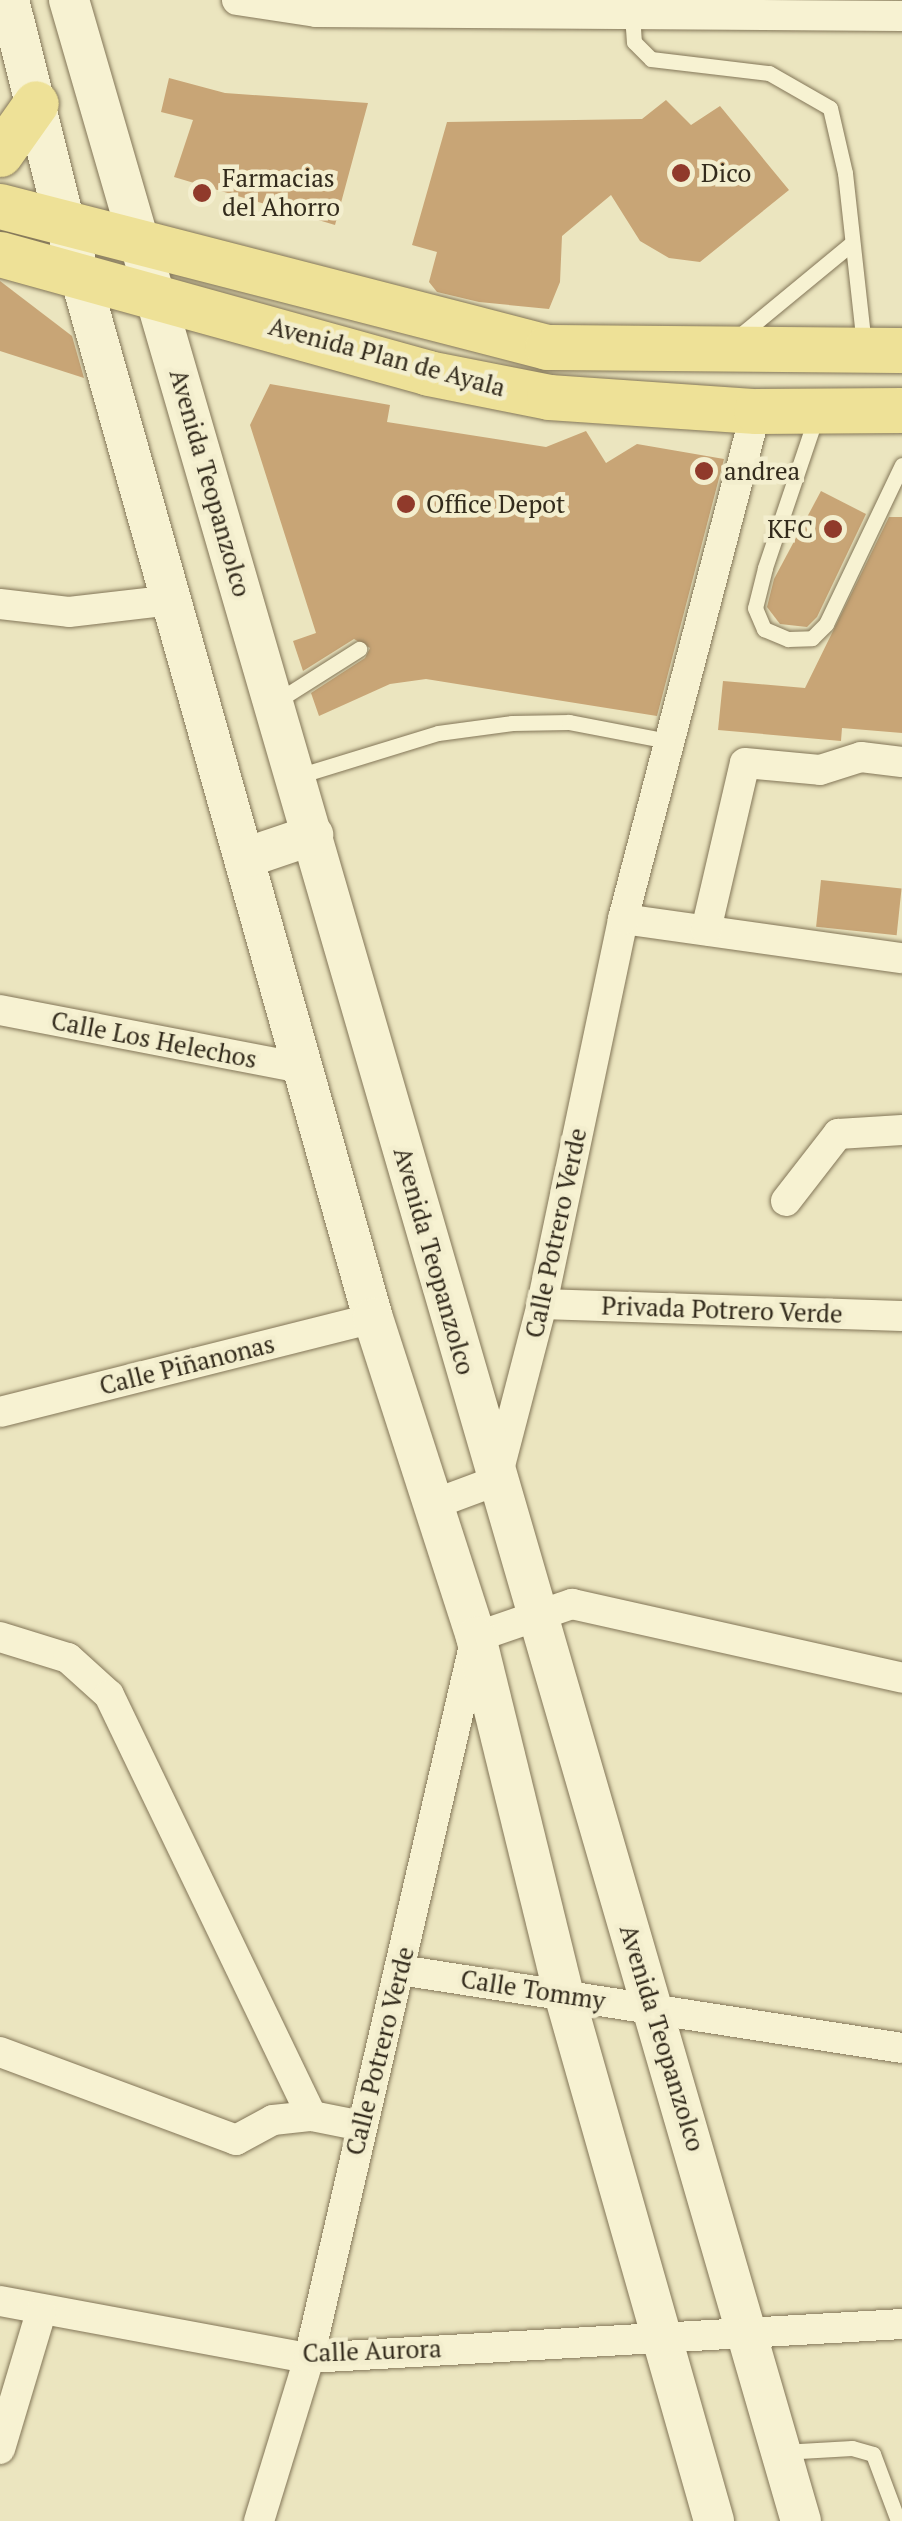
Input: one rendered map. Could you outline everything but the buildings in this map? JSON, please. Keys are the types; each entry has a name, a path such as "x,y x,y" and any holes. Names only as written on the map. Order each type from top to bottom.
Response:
{"main road":[{"path":"9,0 11,41 36,103 65,223 248,857 374,1318 476,1636 564,1994 714,2521"},
{"name":"Avenida Teopanzolco","path":"70,0 313,835 534,1616 654,2008 802,2521"},
{"path":"0,154 36,103"},
{"name":"Avenida Plan de Ayala","path":"0,206 547,347 883,350"},
{"name":"Avenida Plan de Ayala","path":"0,254 428,373 514,390 756,411 902,410"},
{"path":"248,857 313,835"}],"street":[{"path":"237,0 316,12 902,16"},
{"name":"Calle Potrero Verde","path":"496,1480 542,1304 623,919 756,411"},
{"path":"0,604 69,612 172,600"},
{"path":"706,930 746,763 820,770 861,757 902,762"},
{"path":"623,919 902,958"},
{"name":"Calle Los Helechos","path":"0,1010 308,1070"},
{"path":"786,1201 838,1134 902,1130"},
{"name":"Privada Potrero Verde","path":"542,1304 902,1316"},
{"name":"Calle Piñanonas","path":"0,1412 374,1318"},
{"path":"434,1504 496,1480"},
{"path":"476,1636 572,1604 902,1678"},
{"name":"Calle Potrero Verde","path":"259,2521 309,2358 476,1636"},
{"path":"0,1638 68,1658 109,1695 312,2116"},
{"name":"Calle Tommy","path":"400,1970 902,2048"},
{"path":"0,2052 236,2140 273,2120 312,2116 362,2126"},
{"name":"Calle Aurora","path":"0,2301 41,2312 309,2358 902,2324"},
{"path":"0,2448 41,2312"}],"lane":[{"path":"632,14 634,42 651,59 769,73 830,108 852,243 883,350"},
{"path":"723,350 852,243"},
{"path":"818,411 765,568 756,608 764,629 788,639 812,638 826,624 902,465"},
{"path":"274,703 359,650"},
{"path":"296,777 438,733 512,722 569,722 669,741"},
{"path":"782,2452 852,2448 873,2454 898,2521"}],"place":[{"name":"Dico","path":"681,173"},
{"name":"Farmacias del Ahorro","path":"202,193"},
{"name":"andrea","path":"704,471"},
{"name":"Office Depot","path":"406,504"},
{"name":"KFC","path":"833,529"}]}
